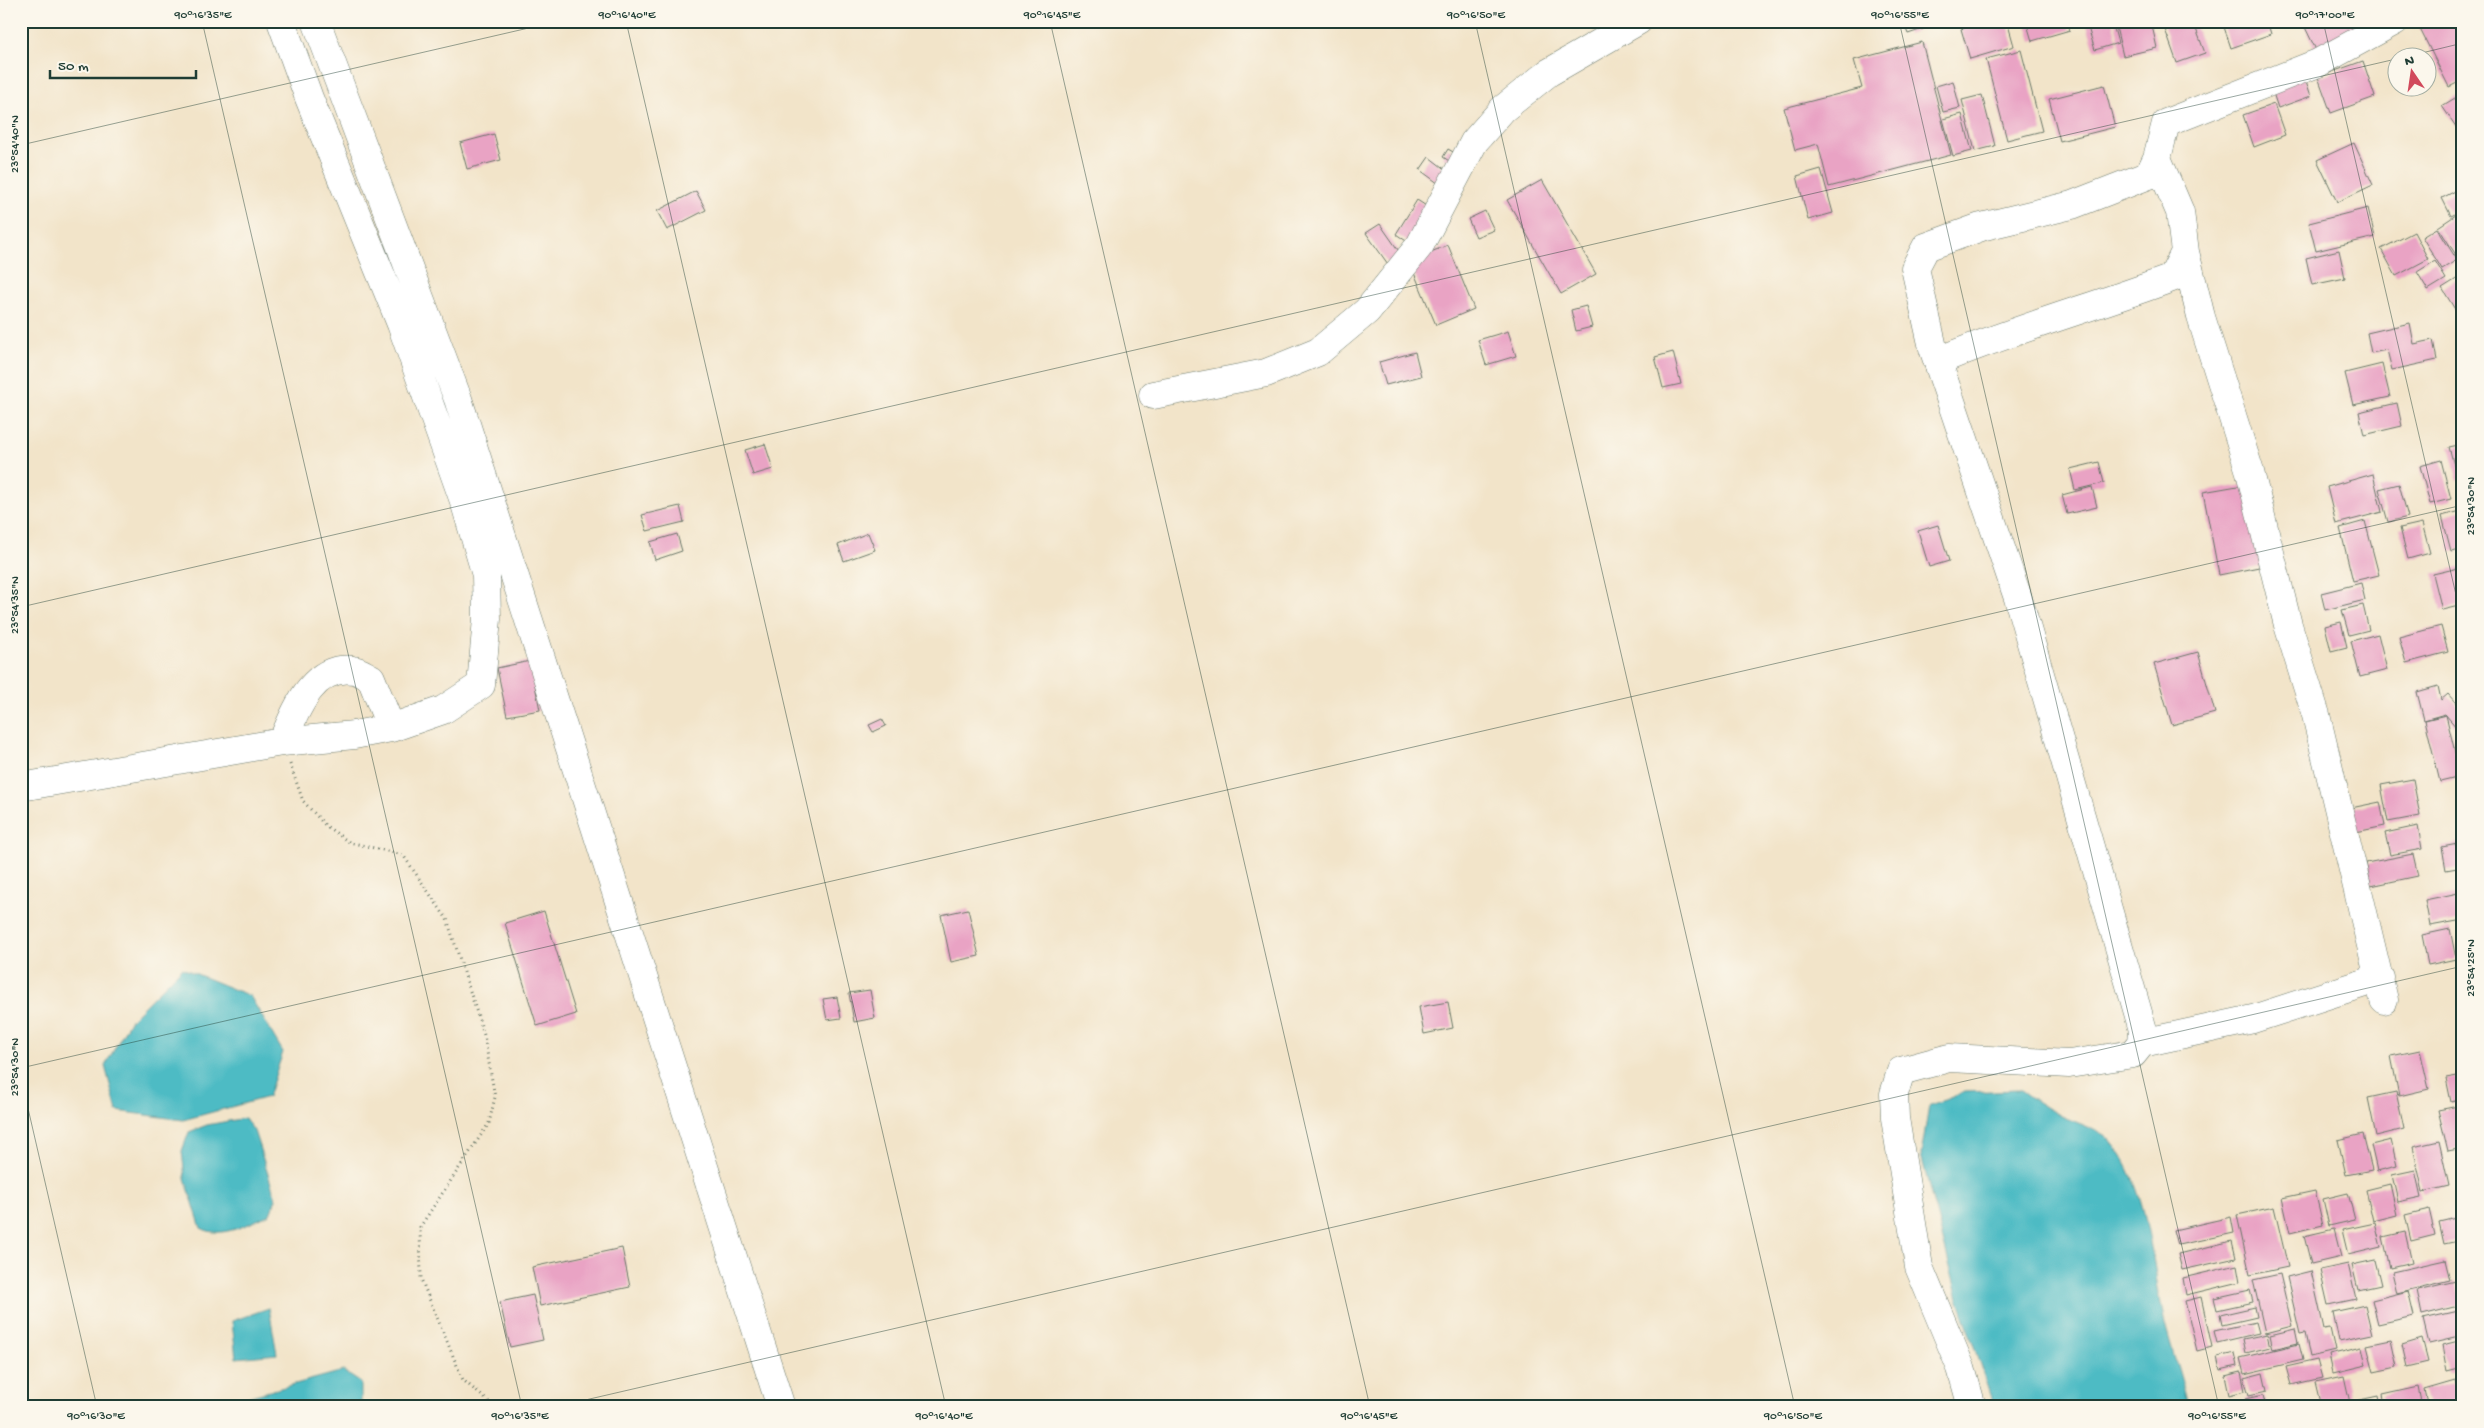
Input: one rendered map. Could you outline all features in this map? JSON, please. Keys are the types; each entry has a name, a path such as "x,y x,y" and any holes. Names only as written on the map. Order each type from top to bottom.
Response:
{"street":[{"path":"21,787 282,742 354,736 392,728 444,710 481,685 487,620 486,575 465,504 401,324 309,98 282,21"},
{"path":"316,21 458,399 781,1407"},
{"path":"1153,395 1266,374 1318,352 1367,312 1420,245 1474,142 1503,109 1548,73 1638,21"},
{"path":"1972,1407 1960,1368 1919,1267 1895,1118 1894,1094 1901,1071 1949,1058 2069,1064 2133,1054 2142,1043 2143,1030 2118,936 2018,598 1938,361 1915,268 1926,247 1981,227 2072,205 2149,174 2158,158 2166,123 2318,63 2395,21"},
{"path":"2142,1043 2382,989 2345,842 2316,715 2288,625 2250,472 2201,317 2185,252 2180,212 2158,158"},
{"path":"1938,361 1988,339 2127,295 2172,278 2185,252"},
{"path":"282,742 298,708 312,685 330,672 353,670 371,678 392,728"}],"path":[{"path":"282,742 303,801 326,826 349,842 403,854 447,919 450,928 484,1035 495,1097 489,1123 420,1227 420,1279 463,1380 495,1407"}],"water":[{"path":"182,968 250,996 283,1052 268,1097 183,1120 117,1111 105,1066 131,1019"},
{"path":"2020,1090 2055,1113 2105,1136 2122,1157 2132,1178 2147,1225 2164,1319 2188,1407 1994,1407 1958,1298 1921,1155 1929,1106 1965,1092"},
{"path":"245,1118 254,1131 276,1199 270,1214 245,1226 227,1231 209,1231 201,1228 185,1178 182,1151 189,1132 207,1125"},
{"path":"269,1308 277,1354 236,1358 232,1321"},
{"path":"343,1371 361,1383 361,1407 211,1407"}],"building":[{"path":"1903,21 1940,21 1940,23 1908,34"},
{"path":"1985,21 2007,21 2014,46 1970,59 1961,29"},
{"path":"2026,21 2067,21 2070,30 2032,41"},
{"path":"2086,21 2112,21 2118,43 2095,50"},
{"path":"2151,21 2157,48 2123,56 2115,23"},
{"path":"2162,21 2193,21 2205,53 2177,63"},
{"path":"2222,21 2267,21 2271,34 2231,48"},
{"path":"2302,21 2375,21 2316,50"},
{"path":"2416,21 2463,21 2463,80 2449,87 2436,61 2436,48 2430,48"},
{"path":"1922,42 1951,155 1829,187 1818,144 1795,150 1784,108 1862,88 1854,60"},
{"path":"2021,50 2042,131 2007,140 1986,59"},
{"path":"2363,61 2375,97 2331,113 2318,77"},
{"path":"2304,75 2311,96 2278,108 2271,87"},
{"path":"1953,81 1960,108 1943,112 1936,86"},
{"path":"2104,85 2115,127 2060,141 2049,99"},
{"path":"2463,93 2463,137 2442,106"},
{"path":"1982,95 1995,146 1975,151 1962,100"},
{"path":"2274,104 2285,135 2254,147 2243,115"},
{"path":"1962,114 1972,151 1953,156 1943,119"},
{"path":"494,134 501,160 467,169 460,143"},
{"path":"2354,143 2373,185 2337,202 2317,160"},
{"path":"1448,149 1462,157 1457,166 1443,157"},
{"path":"1429,157 1455,177 1446,189 1420,170"},
{"path":"1821,169 1833,213 1808,220 1797,176"},
{"path":"1542,180 1596,274 1561,294 1507,200"},
{"path":"2463,187 2463,210 2451,216 2442,198"},
{"path":"696,191 706,210 667,230 657,211"},
{"path":"1417,200 1434,211 1412,245 1396,234"},
{"path":"2368,208 2375,237 2316,251 2309,223"},
{"path":"1485,211 1494,230 1476,237 1468,219"},
{"path":"2456,215 2463,226 2463,259 2460,261 2438,227"},
{"path":"1380,224 1403,257 1390,267 1366,233"},
{"path":"2437,228 2457,260 2442,269 2422,237"},
{"path":"2414,232 2428,259 2396,276 2381,249"},
{"path":"1448,245 1474,309 1436,325 1409,261"},
{"path":"2339,250 2345,278 2312,285 2306,258"},
{"path":"2435,261 2446,279 2428,290 2417,272"},
{"path":"2463,275 2463,307 2456,311 2442,288"},
{"path":"1586,306 1592,327 1576,331 1571,310"},
{"path":"2410,323 2414,344 2433,340 2437,360 2392,370 2387,350 2371,353 2367,333"},
{"path":"1508,331 1516,356 1486,365 1478,340"},
{"path":"1415,352 1421,376 1386,385 1379,362"},
{"path":"1673,352 1681,384 1663,388 1655,357"},
{"path":"2382,364 2390,397 2353,405 2345,373"},
{"path":"2397,403 2402,426 2364,435 2359,412"},
{"path":"765,444 773,469 753,475 745,450"},
{"path":"2463,444 2463,478 2458,480 2449,447"},
{"path":"2441,460 2451,499 2430,504 2420,466"},
{"path":"2099,462 2104,483 2075,490 2070,469"},
{"path":"2373,474 2382,512 2336,524 2327,487"},
{"path":"2249,484 2264,566 2219,575 2203,492"},
{"path":"2399,484 2408,517 2388,522 2379,489"},
{"path":"2092,487 2097,507 2067,514 2062,495"},
{"path":"680,506 684,522 647,531 642,515"},
{"path":"2463,510 2463,548 2451,551 2442,516"},
{"path":"2365,521 2379,575 2353,581 2340,528"},
{"path":"2422,523 2430,553 2408,559 2400,528"},
{"path":"1938,525 1949,561 1929,567 1918,531"},
{"path":"868,533 875,550 844,561 838,545"},
{"path":"677,534 682,551 655,560 650,542"},
{"path":"2463,567 2463,605 2442,610 2433,574"},
{"path":"2361,583 2365,600 2325,610 2321,593"},
{"path":"2363,605 2369,630 2349,635 2342,610"},
{"path":"2463,608 2463,627 2462,627 2457,609"},
{"path":"2341,622 2347,647 2331,651 2325,626"},
{"path":"2441,626 2448,652 2406,663 2399,637"},
{"path":"2378,634 2387,670 2360,677 2351,641"},
{"path":"2198,652 2215,713 2172,725 2154,664"},
{"path":"530,661 540,710 507,716 497,668"},
{"path":"2438,686 2441,700 2448,694 2463,711 2463,735 2445,714 2424,720 2417,692"},
{"path":"2446,715 2461,777 2440,782 2425,720"},
{"path":"882,719 886,726 873,732 869,725"},
{"path":"2413,779 2420,816 2388,822 2381,785"},
{"path":"2380,802 2385,826 2351,833 2346,809"},
{"path":"2418,826 2422,849 2390,855 2385,833"},
{"path":"2463,843 2463,867 2446,870 2442,847"},
{"path":"2413,854 2418,876 2371,886 2366,863"},
{"path":"2463,892 2463,920 2430,926 2425,900"},
{"path":"968,909 979,956 951,962 941,915"},
{"path":"544,911 576,1014 537,1026 505,923"},
{"path":"2450,929 2456,959 2428,965 2422,935"},
{"path":"870,990 875,1018 854,1022 849,993"},
{"path":"837,997 841,1018 827,1020 823,999"},
{"path":"1448,1002 1453,1028 1424,1034 1419,1007"},
{"path":"2420,1050 2429,1089 2399,1096 2391,1056"},
{"path":"2463,1075 2463,1099 2451,1102 2446,1078"},
{"path":"2396,1092 2404,1129 2376,1136 2368,1098"},
{"path":"2463,1105 2463,1148 2448,1151 2438,1110"},
{"path":"2363,1134 2372,1170 2346,1175 2338,1140"},
{"path":"2391,1140 2397,1166 2377,1171 2371,1145"},
{"path":"2439,1141 2449,1186 2423,1192 2413,1147"},
{"path":"2415,1170 2421,1197 2398,1202 2392,1175"},
{"path":"2390,1184 2397,1215 2373,1221 2366,1190"},
{"path":"2315,1191 2323,1225 2290,1233 2282,1198"},
{"path":"2348,1193 2355,1220 2329,1226 2323,1199"},
{"path":"2274,1207 2288,1267 2250,1275 2237,1215"},
{"path":"2429,1209 2435,1235 2411,1241 2405,1215"},
{"path":"2231,1217 2234,1233 2178,1245 2174,1230"},
{"path":"2460,1217 2463,1240 2444,1244 2439,1222"},
{"path":"2375,1223 2381,1247 2348,1255 2342,1230"},
{"path":"2334,1229 2341,1257 2311,1264 2304,1236"},
{"path":"2405,1232 2412,1263 2390,1268 2383,1237"},
{"path":"2232,1241 2236,1258 2182,1270 2178,1254"},
{"path":"622,1248 630,1287 540,1306 532,1267"},
{"path":"2375,1260 2381,1285 2358,1290 2352,1265"},
{"path":"2445,1260 2450,1280 2397,1293 2392,1272"},
{"path":"2348,1264 2356,1299 2328,1305 2320,1270"},
{"path":"2237,1265 2240,1282 2186,1295 2183,1278"},
{"path":"2311,1271 2324,1329 2330,1328 2335,1351 2310,1357 2305,1333 2300,1334 2287,1277"},
{"path":"2280,1274 2292,1326 2265,1333 2253,1280"},
{"path":"2456,1281 2462,1305 2422,1315 2417,1290"},
{"path":"2250,1290 2253,1302 2217,1310 2214,1298"},
{"path":"2408,1291 2414,1316 2378,1324 2372,1300"},
{"path":"533,1295 543,1340 510,1347 500,1302"},
{"path":"2201,1297 2212,1347 2197,1351 2185,1301"},
{"path":"2365,1305 2372,1334 2339,1341 2333,1312"},
{"path":"2255,1307 2257,1317 2222,1325 2220,1315"},
{"path":"2463,1310 2463,1336 2429,1344 2423,1319"},
{"path":"2256,1322 2259,1333 2217,1343 2214,1331"},
{"path":"2295,1329 2298,1343 2273,1349 2270,1335"},
{"path":"2267,1334 2270,1347 2246,1353 2243,1339"},
{"path":"2422,1339 2428,1362 2407,1367 2402,1345"},
{"path":"2391,1340 2397,1367 2374,1372 2367,1345"},
{"path":"2463,1340 2463,1368 2447,1372 2442,1345"},
{"path":"2299,1344 2303,1360 2244,1374 2240,1358"},
{"path":"2362,1347 2366,1365 2333,1373 2329,1355"},
{"path":"2235,1353 2238,1366 2220,1370 2217,1357"},
{"path":"2317,1360 2322,1378 2291,1385 2286,1367"},
{"path":"2241,1372 2245,1391 2229,1395 2225,1376"},
{"path":"2263,1373 2267,1391 2249,1395 2244,1378"},
{"path":"2344,1376 2350,1403 2321,1407 2315,1382"},
{"path":"2455,1381 2460,1400 2428,1407 2424,1390"},
{"path":"2418,1387 2422,1407 2384,1407 2382,1395"},
{"path":"2263,1395 2266,1407 2247,1407 2245,1399"},
{"path":"2378,1396 2380,1407 2356,1407 2355,1401"}]}
